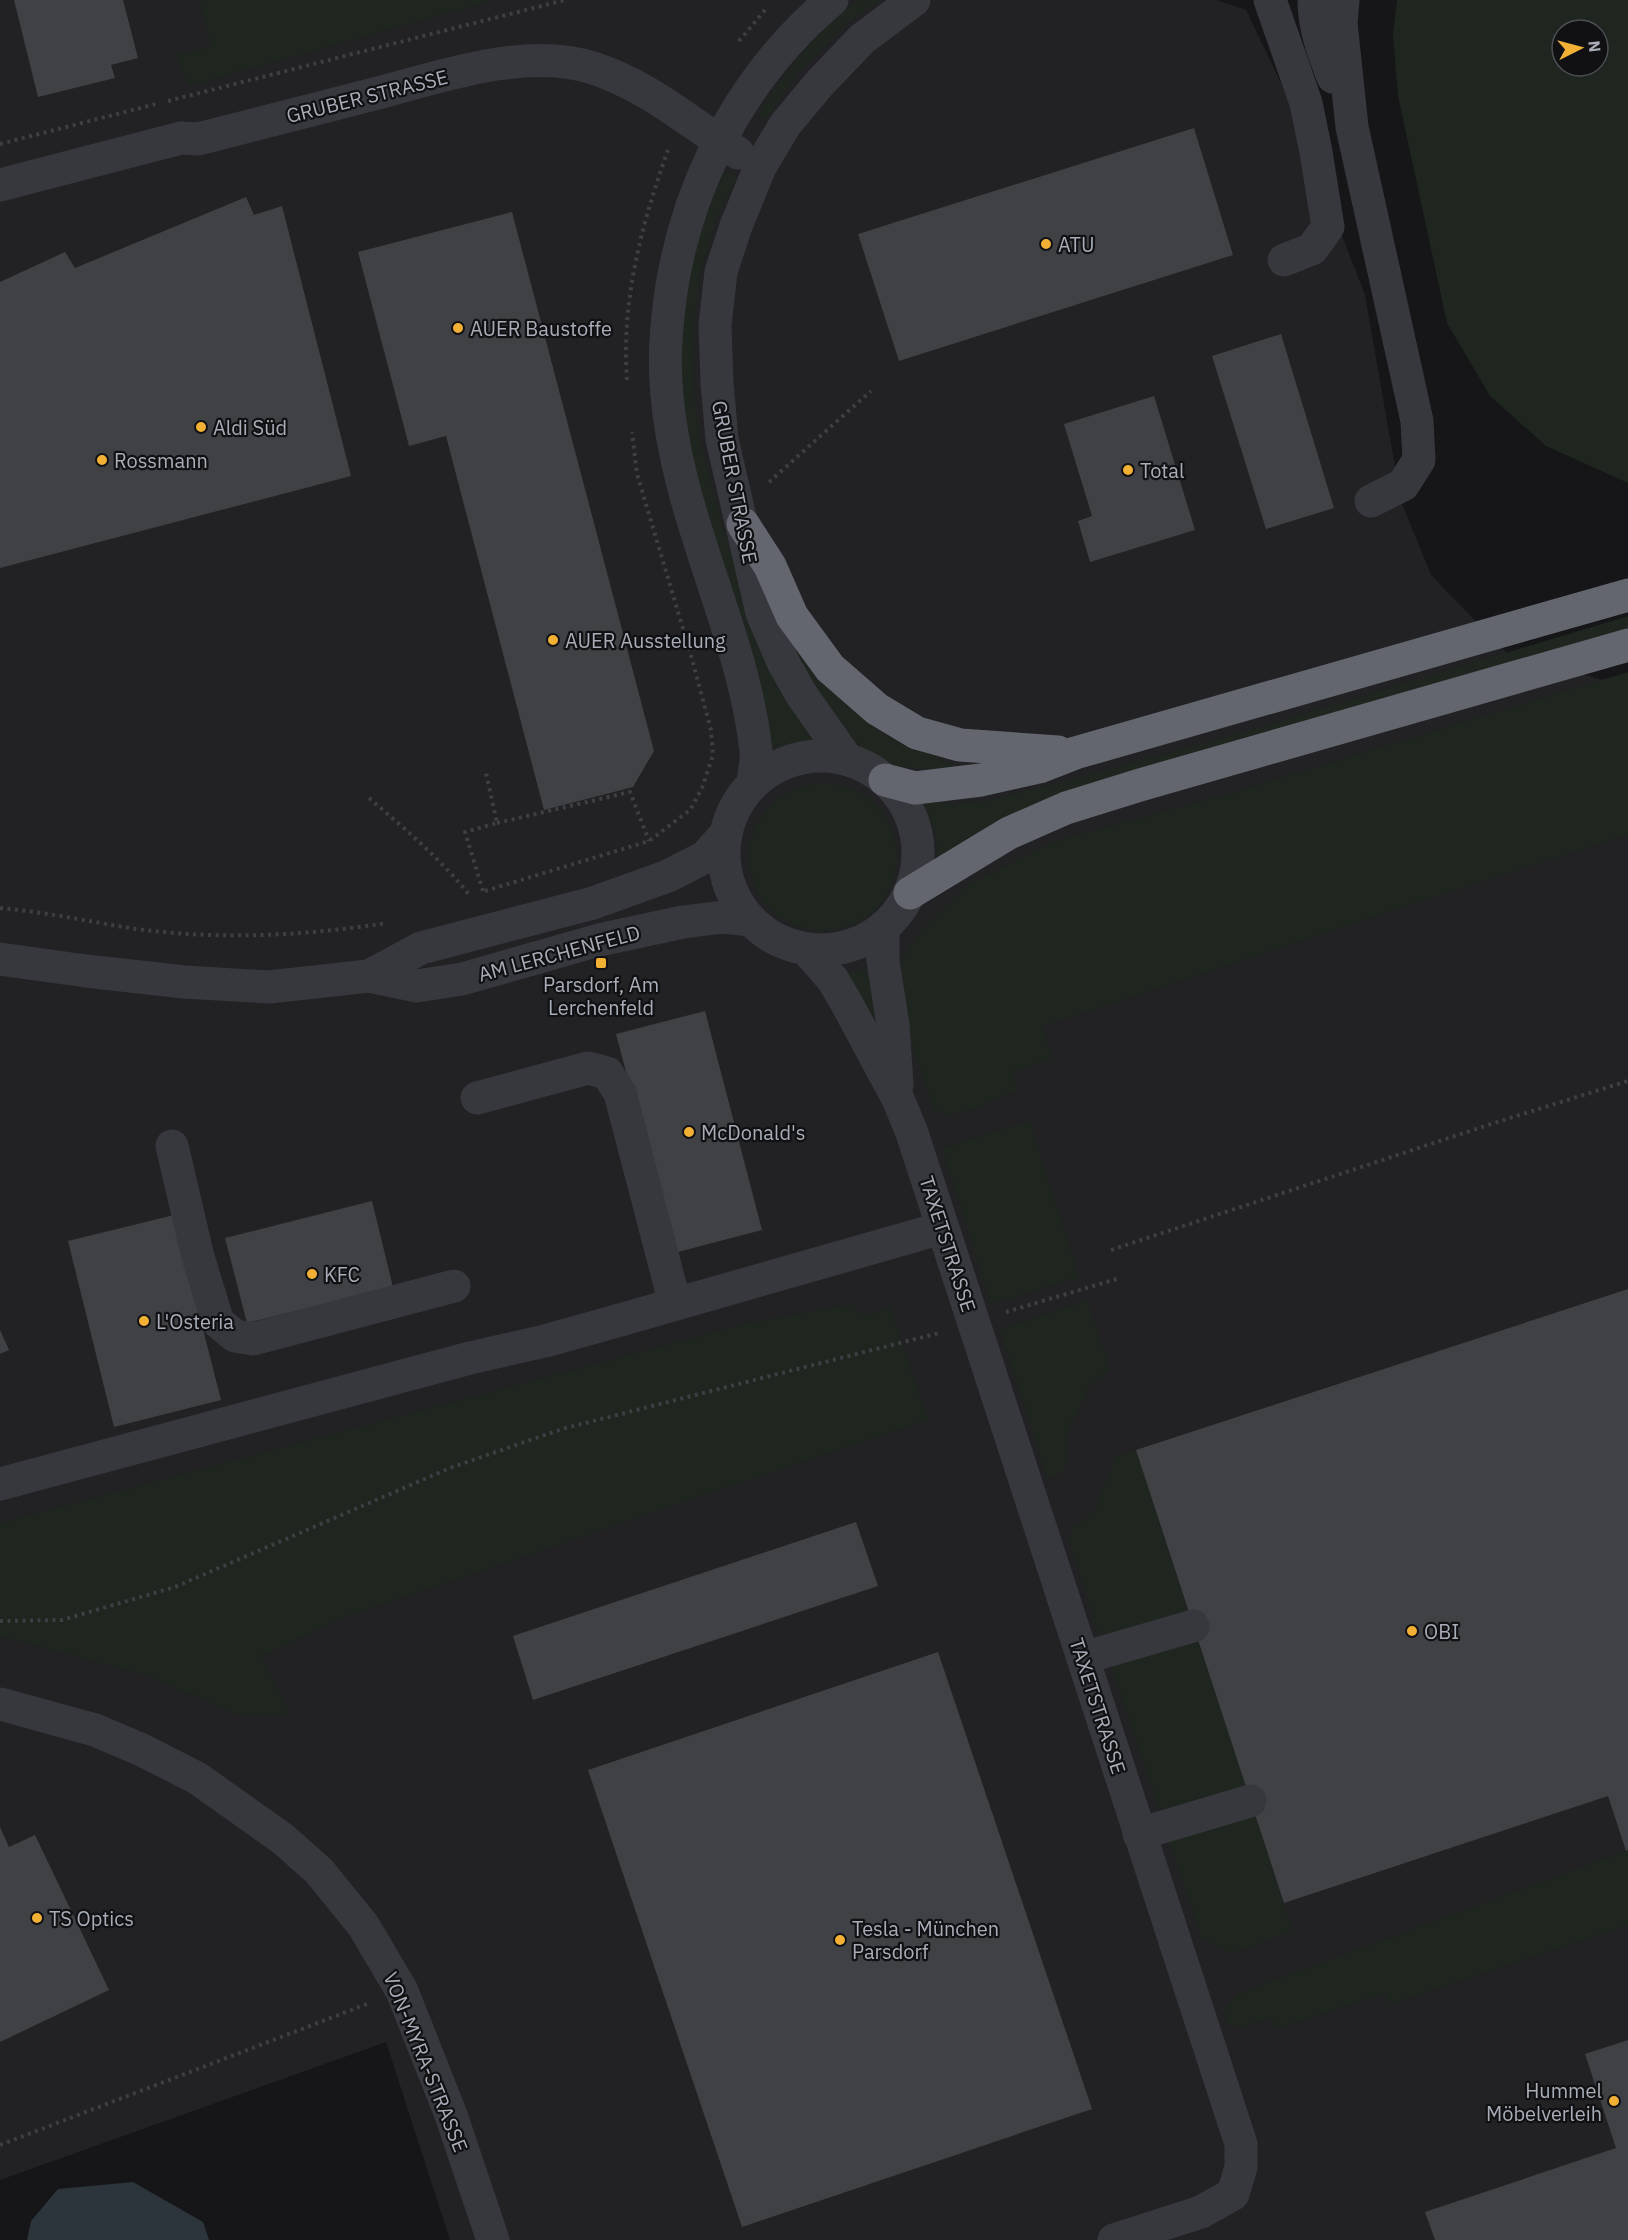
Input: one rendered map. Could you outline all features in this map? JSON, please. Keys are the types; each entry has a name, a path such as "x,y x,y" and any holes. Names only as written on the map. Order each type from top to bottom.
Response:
{"highway":[{"path":"743,524 770,566 792,616 830,668 877,709 917,733 960,746 1075,753"},
{"path":"885,780 915,788 981,780 1039,767 1075,753 1628,595"},
{"path":"910,893 1009,833 1066,808 1628,645"}],"street":[{"path":"753,783 756,753 741,670 688,503 678,461 668,397 666,343 670,298 678,252 701,179 720,142 767,68 832,0"},
{"name":"GRUBER STRASSE","path":"846,758 801,694 762,613 722,439 715,325 721,272 736,226 760,167 785,125 819,84 862,39 914,0"},
{"path":"1270,0 1306,103 1328,227 1312,249 1284,260"},
{"path":"1314,0 1314,16 1323,51 1352,127"},
{"path":"1343,0 1341,23 1352,127 1417,421 1419,450 1419,459 1403,485 1371,501"},
{"name":"GRUBER STRASSE","path":"0,185 181,138 198,140 458,72 536,61 564,61 619,77 664,101 720,142 760,167"},
{"name":"AM LERCHENFELD","path":"830,755 846,758 861,764 885,780 897,792 907,808 916,832 918,859 916,876 903,906 883,928 854,945 822,951 806,950 776,939 750,920 730,889 725,871 726,834 731,815 740,798 766,772 796,758 830,755"},
{"name":"AM LERCHENFELD","path":"369,976 421,948 593,903 661,879 705,857 726,834"},
{"name":"AM LERCHENFELD","path":"0,959 184,982 269,987 369,976 417,986 462,979 599,940 683,922 723,917 750,920"},
{"name":"TAXETSTRASSE","path":"883,928 883,961 893,1025 898,1099"},
{"name":"TAXETSTRASSE","path":"806,950 832,980 898,1099 912,1133 1241,2144 1241,2167 1233,2194 1201,2212 1114,2240"},
{"path":"477,1098 588,1068 607,1073 620,1093 675,1304"},
{"path":"172,1146 198,1257 218,1322 235,1336 253,1338 454,1286"},
{"path":"0,1484 470,1358 545,1341 942,1228"},
{"path":"1083,1659 1193,1626"},
{"name":"VON-MYRA-STRASSE","path":"0,1704 95,1730 142,1750 197,1778 283,1839 326,1879 363,1925 402,1991 451,2115 493,2240"},
{"path":"1139,1834 1250,1801"}],"path":[{"path":"0,144 565,0"},
{"path":"486,773 497,824"},
{"path":"480,897 483,891 465,832 630,792 649,841 483,891"},
{"path":"369,798 454,875 476,902"},
{"path":"0,909 136,929 202,935 268,936 334,931 388,923"},
{"path":"1111,1250 1628,1081"},
{"path":"0,1621 62,1620 175,1587 450,1468 562,1429 914,1340 1120,1278"},
{"path":"0,2145 402,1991"}],"shaded area":[{"path":"0,0 1217,0 1246,10 1293,108 1365,295 1401,501 1431,575 1507,653 1628,687 1628,2240 450,2240 386,2042 0,2180"},
{"path":"200,0 494,0 189,86 177,55 211,46"},
{"path":"858,0 879,0 846,23 800,70 766,119 759,114 803,52"},
{"path":"1397,0 1628,0 1628,483 1546,446 1490,396 1447,323 1398,96 1393,35"},
{"path":"725,171 737,177 717,217 700,273 694,326 693,383 700,442 752,622 780,692 815,740 788,746 771,754 688,444 679,383 682,325 689,271 704,215"},
{"path":"1628,616 1628,632 937,862 934,830 921,801 954,804 986,801 1077,778 1247,731"},
{"path":"800,651 841,700 883,734 952,764 951,769 929,770 897,766 870,753 851,739 794,657"},
{"path":"1628,672 1628,834 1042,1026 1052,1059 1013,1072 1018,1090 967,1111 946,1115 933,1108 909,1036 901,962 923,928 968,885 1055,841 1221,796"},
{"path":"823,783 852,788 876,804 892,828 897,857 892,886 876,910 852,926 823,931 794,926 770,910 754,886 749,857 754,828 770,804 794,788"},
{"path":"871,968 882,1024 876,1032 848,973"},
{"path":"1030,1121 1079,1277 991,1304 942,1148"},
{"path":"1087,1301 1110,1369 1090,1386 1067,1433 1065,1471 1047,1479 1000,1329"},
{"path":"853,1304 862,1316 890,1307 928,1420 341,1618 262,1656 290,1715 236,1714 146,1675 0,1636 0,1523 748,1323"},
{"path":"1136,1450 1190,1617 1103,1646 1069,1542 1072,1527 1094,1512 1115,1458"},
{"path":"1197,1637 1247,1790 1162,1817 1110,1664"},
{"path":"1254,1812 1292,1931 1230,1954 1201,1937 1168,1839"},
{"path":"1628,1850 1628,1925 1389,2004 1385,1993 1276,2029 1270,2017 1244,2027 1228,2024 1224,2009 1237,1994"},
{"path":"133,2182 203,2222 209,2240 27,2240 31,2221 58,2189"}],"building":[{"path":"14,0 123,0 138,58 111,65 115,78 38,97"},
{"name":"ATU","path":"1194,128 1233,255 899,361 858,234"},
{"path":"246,197 254,215 282,206 351,476 0,568 0,282 65,252 75,268"},
{"path":"512,212 654,751 633,787 544,810 446,436 409,446 358,252"},
{"path":"1281,334 1334,508 1266,529 1212,356"},
{"name":"Total","path":"1154,396 1195,530 1090,562 1078,521 1092,516 1064,424"},
{"name":"McDonald's","path":"705,1011 762,1230 674,1253 616,1034"},
{"name":"KFC","path":"372,1201 393,1287 247,1323 225,1238"},
{"name":"L'Osteria","path":"174,1215 221,1400 114,1427 68,1241"},
{"name":"OBI","path":"1628,1289 1628,1850 1626,1851 1608,1796 1284,1903 1136,1450"},
{"path":"0,1330 9,1350 0,1354"},
{"path":"856,1522 878,1586 533,1700 513,1636"},
{"name":"Tesla - München Parsdorf","path":"938,1652 1092,2109 742,2227 588,1770"},
{"name":"TS Optics","path":"0,1827 9,1847 35,1835 109,1990 0,2042"},
{"name":"Hummel Möbelverleih","path":"1628,2040 1628,2240 1435,2240 1425,2212 1616,2148 1585,2054"}],"place":[{"name":"ATU","path":"1046,244"},
{"name":"AUER Baustoffe","path":"458,328"},
{"name":"Aldi Süd","path":"201,427"},
{"name":"Rossmann","path":"102,460"},
{"name":"Total","path":"1128,470"},
{"name":"AUER Ausstellung","path":"553,640"},
{"name":"Parsdorf, Am Lerchenfeld","path":"601,963"},
{"name":"McDonald's","path":"689,1132"},
{"name":"KFC","path":"312,1274"},
{"name":"L'Osteria","path":"144,1321"},
{"name":"OBI","path":"1412,1631"},
{"name":"TS Optics","path":"37,1918"},
{"name":"Tesla - München Parsdorf","path":"840,1940"},
{"name":"Hummel Möbelverleih","path":"1614,2101"}]}
